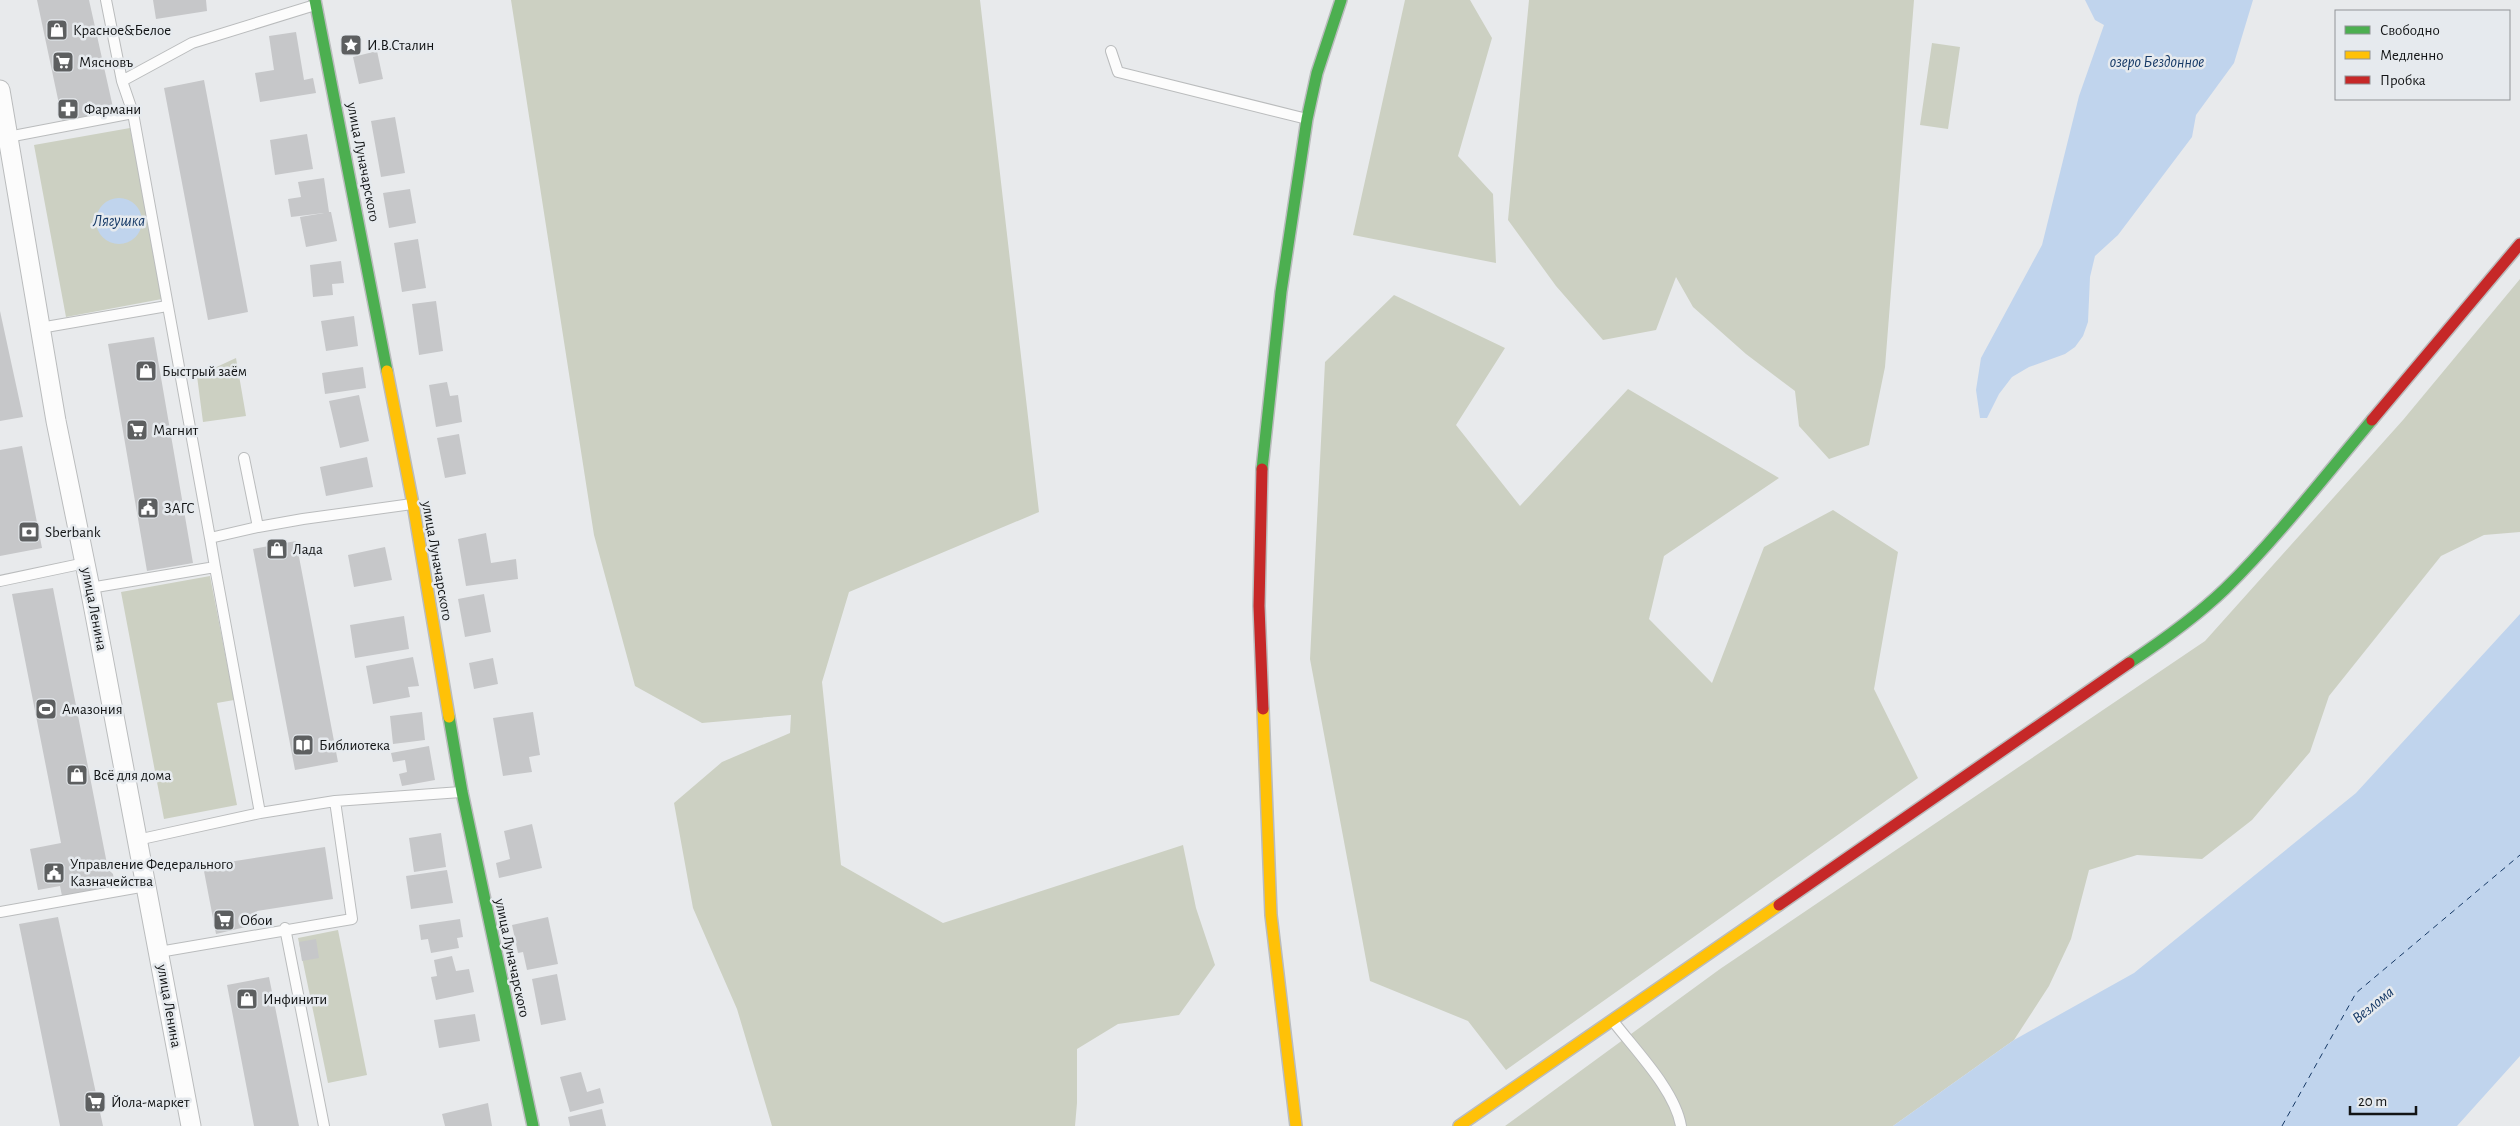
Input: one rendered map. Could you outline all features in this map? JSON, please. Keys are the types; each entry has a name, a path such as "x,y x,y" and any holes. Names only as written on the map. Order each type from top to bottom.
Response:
{"street":[{"path":"1296,1126 1271,915 1259,606 1262,461 1281,292 1307,119 1317,73 1341,0"},
{"name":"улица Луначарского","path":"316,2 412,504 462,792 533,1126"},
{"name":"улица Ленина","path":"0,90 6,146 56,421 90,588 191,1126"},
{"path":"1459,1126 2197,614 2224,590 2270,542 2520,244"}],"lane":[{"path":"106,0 122,81 133,113 260,813"},
{"path":"122,81 192,42 316,2"},
{"path":"1111,51 1118,72 1307,119"},
{"path":"6,146 133,113"},
{"path":"40,328 167,306"},
{"path":"244,458 258,527"},
{"path":"210,538 303,518 412,504"},
{"path":"0,581 85,563"},
{"path":"90,588 215,567"},
{"path":"137,840 260,813 335,801 462,792"},
{"path":"159,952 285,928 352,919 335,801"},
{"path":"0,912 146,886"},
{"path":"285,928 324,1126"},
{"path":"1612,1020 1668,1094 1679,1116 1681,1126"}],"shaded area":[{"path":"511,0 980,0 1039,512 849,592 822,682 841,865 943,923 1183,845 1196,908 1215,965 1179,1015 1118,1024 1077,1049 1075,1126 772,1126 737,1009 693,908 674,803 722,762 790,733 791,715 702,723 635,686 594,535"},
{"path":"1405,0 1470,0 1492,38 1458,156 1493,194 1496,263 1353,235"},
{"path":"1529,0 1914,0 1885,367 1869,445 1829,459 1799,426 1795,391 1746,354 1693,307 1676,277 1656,330 1603,340 1556,286 1508,220"},
{"path":"1932,43 1960,47 1948,129 1920,125"},
{"path":"130,128 162,299 66,317 34,145"},
{"path":"2520,279 2520,532 2484,535 2441,556 2329,696 2310,752 2252,820 2202,859 2137,855 2089,870 2071,939 2049,986 2014,1040 1893,1126 1505,1126 1720,969 2205,641 2403,420"},
{"path":"1394,295 1505,348 1456,425 1520,506 1628,389 1779,478 1664,556 1649,619 1712,683 1764,547 1833,510 1898,552 1874,689 1918,778 1506,1070 1468,1021 1370,981 1310,659 1325,362"},
{"path":"236,358 246,416 203,422 197,376"},
{"path":"210,576 234,700 217,703 237,805 164,819 121,592"},
{"path":"338,930 367,1075 328,1083 298,938"}],"water":[{"name":"озеро Бездонное","path":"2085,0 2253,0 2234,63 2196,115 2192,137 2118,235 2095,256 2090,277 2088,322 2083,336 2075,347 2065,354 2029,367 2012,377 1999,394 1987,418 1980,418 1976,390 1981,358 2042,245 2079,96 2104,25 2095,20"},
{"name":"Лягушка","path":"119,198 132,202 138,208 142,221 138,234 132,240 119,244 106,240 100,234 96,221 100,208 106,202"},
{"name":"Везлома","path":"2520,614 2520,1056 2457,1126 1893,1126 2014,1040 2134,973 2356,793"}],"building":[{"path":"37,0 89,0 114,112 63,123"},
{"path":"153,0 206,0 207,11 156,19"},
{"path":"296,32 304,80 313,78 316,93 260,102 255,73 274,70 269,36"},
{"path":"377,51 383,79 359,84 353,57"},
{"path":"204,80 248,312 208,320 164,88"},
{"path":"395,117 405,173 381,177 371,121"},
{"path":"307,134 313,169 275,175 270,140"},
{"path":"324,178 329,212 331,212 337,241 306,247 300,217 324,213 291,217 288,199 301,197 298,182"},
{"path":"410,189 416,223 389,228 383,193"},
{"path":"418,239 426,288 402,292 394,243"},
{"path":"341,261 344,283 332,284 333,295 313,297 310,265"},
{"path":"436,301 443,351 419,355 412,304"},
{"path":"0,311 23,417 0,421"},
{"path":"354,316 358,346 326,351 321,321"},
{"path":"154,337 193,563 147,571 108,344"},
{"path":"363,367 366,388 325,394 322,373"},
{"path":"447,382 450,396 458,395 462,422 436,427 429,385"},
{"path":"359,395 369,441 340,448 329,401"},
{"path":"459,434 466,474 445,478 437,438"},
{"path":"22,446 42,548 0,556 0,450"},
{"path":"367,457 373,487 326,496 320,467"},
{"path":"486,533 491,563 516,559 518,579 466,586 458,539"},
{"path":"296,541 338,762 295,770 253,549"},
{"path":"385,547 392,580 354,587 348,555"},
{"path":"53,588 108,869 113,874 114,881 112,888 95,895 91,891 62,896 60,886 38,890 30,849 61,843 12,594"},
{"path":"484,594 491,632 465,637 458,599"},
{"path":"404,616 409,649 355,658 350,625"},
{"path":"413,657 419,686 408,687 410,697 373,704 366,666"},
{"path":"493,658 498,684 474,689 469,663"},
{"path":"422,712 425,740 393,744 390,716"},
{"path":"533,712 540,755 529,757 532,772 503,776 493,718"},
{"path":"429,746 435,780 402,786 399,774 407,772 405,760 393,762 391,753"},
{"path":"532,824 542,868 499,878 496,863 510,859 504,831"},
{"path":"441,833 446,867 414,872 409,838"},
{"path":"325,847 333,899 257,911 258,924 216,934 203,866"},
{"path":"447,870 453,903 411,909 406,876"},
{"path":"58,917 103,1126 60,1126 19,924"},
{"path":"548,917 558,964 527,970 523,952 518,953 512,925"},
{"path":"460,919 463,937 457,938 459,948 431,953 428,939 421,940 419,925"},
{"path":"316,939 319,958 302,961 299,942"},
{"path":"452,956 456,971 469,969 474,992 436,1000 431,977 437,976 434,960"},
{"path":"557,974 566,1020 541,1025 532,979"},
{"path":"269,977 299,1126 254,1126 227,985"},
{"path":"475,1014 480,1041 439,1048 434,1020"},
{"path":"581,1072 587,1092 600,1088 604,1103 570,1112 560,1077"},
{"path":"488,1103 492,1126 445,1126 442,1114"},
{"path":"602,1109 606,1126 570,1126 568,1117"}],"ferry route":[{"path":"2282,1126 2356,993 2520,855"}],"traffic: fast":[{"path":"315,0 387,371"},
{"path":"1262,469 1281,292 1307,119 1317,73 1341,0"},
{"path":"2129,663 2178,628 2225,589 2282,528 2372,420"},
{"path":"449,717 462,792 533,1126"}],"traffic: slow":[{"path":"387,371 413,504 449,717"},
{"path":"1263,709 1271,915 1296,1126"},
{"path":"1459,1126 1779,905"}],"traffic: jam":[{"path":"2372,420 2520,244"},
{"path":"1262,469 1259,606 1263,709"},
{"path":"1779,905 2129,663"}],"place":[{"name":"Красное&Белое","path":"57,30"},
{"name":"И.В.Сталин","path":"351,45"},
{"name":"Мясновъ","path":"63,62"},
{"name":"Фармани","path":"68,109"},
{"name":"Быстрый заём","path":"146,371"},
{"name":"Магнит","path":"137,430"},
{"name":"ЗАГС","path":"148,508"},
{"name":"Sberbank","path":"29,532"},
{"name":"Лада","path":"277,549"},
{"name":"Амазония","path":"46,709"},
{"name":"Библиотека","path":"303,745"},
{"name":"Всё для дома","path":"77,775"},
{"name":"Управление Федерального Казначейства","path":"54,873"},
{"name":"Обои","path":"224,920"},
{"name":"Инфинити","path":"247,999"},
{"name":"Йола-маркет","path":"95,1102"}]}
